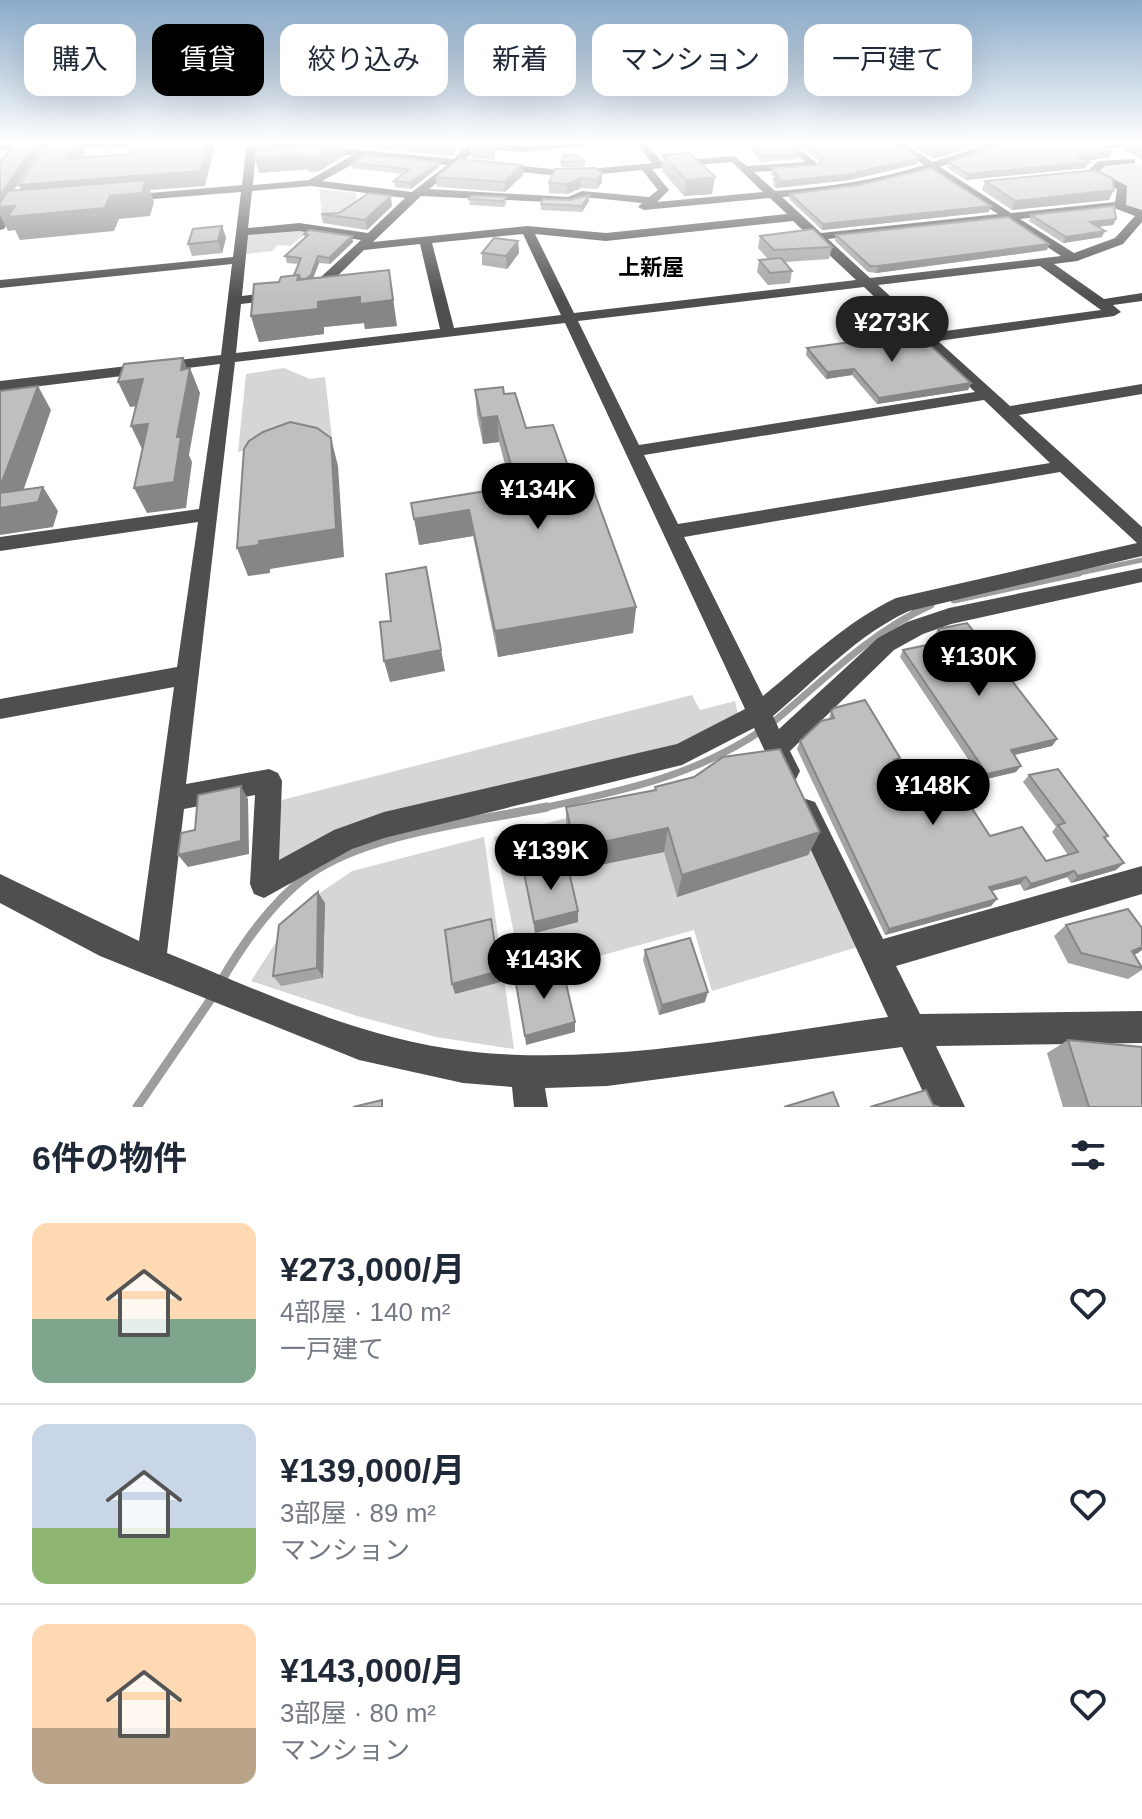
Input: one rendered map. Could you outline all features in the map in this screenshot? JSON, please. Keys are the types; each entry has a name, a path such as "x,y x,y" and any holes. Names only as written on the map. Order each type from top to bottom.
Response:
{"street":[{"path":"0,226 5,209 18,194"},
{"path":"120,199 181,194"},
{"path":"151,960 228,359 245,194"},
{"path":"413,194 514,197 530,217 568,321 634,451 948,1107"},
{"path":"233,301 313,292 416,194"},
{"path":"514,197 516,194"},
{"path":"358,247 425,241 530,217 582,194 649,203 774,194"},
{"path":"660,194 643,208 662,231"},
{"path":"770,194 1142,538"},
{"path":"975,194 1073,258"},
{"path":"1120,207 1122,194"},
{"path":"5,209 26,207"},
{"path":"0,386 568,321 1073,258 1119,241 1142,214 1120,207 815,237"},
{"path":"530,217 606,237 794,217"},
{"path":"242,232 299,227 368,237"},
{"path":"425,241 448,334"},
{"path":"0,284 239,260"},
{"path":"926,338 1114,312 1043,262"},
{"path":"1101,303 1142,297"},
{"path":"1006,412 1142,389"},
{"path":"634,451 988,395"},
{"path":"673,532 1065,466"},
{"path":"0,544 208,514"},
{"path":"173,799 269,781 264,884 344,839 384,825 682,754 759,714 859,631 882,614 904,604 1142,549"},
{"path":"776,748 886,644 915,628 949,616 1142,575"},
{"path":"0,709 187,675"},
{"path":"877,956 1142,880"},
{"path":"0,888 111,945 359,1044 463,1067 526,1072 607,1070 910,1030 1142,1027"},
{"path":"526,1072 531,1107"}],"shaded area":[{"path":"320,194 356,194 358,210 322,214"},
{"path":"1123,194 1142,194 1142,214 1120,207"},
{"path":"312,229 290,246 278,245 272,251 246,254 247,231"},
{"path":"284,368 310,379 325,377 333,447 276,443 238,452 246,374"},
{"path":"692,695 700,710 735,701 740,724 674,756 265,871 282,800"},
{"path":"783,762 871,943 712,991 694,930 523,977 494,837"},
{"path":"484,837 514,1049 436,1037 357,1016 251,981 298,908 352,871"}],"building":[{"path":"6,194 135,194 110,196 105,208 8,217 15,206 0,207"},
{"path":"368,194 391,196 365,220 321,214 339,213"},
{"path":"790,194 972,194 991,206 823,224"},
{"path":"1004,194 1081,194 1015,201"},
{"path":"589,195 582,206 541,204 543,199 570,200"},
{"path":"471,196 506,197 503,201 469,199"},
{"path":"1114,206 1116,219 1090,222 1105,231 1066,237 1031,215"},
{"path":"1008,217 1049,244 870,266 836,235"},
{"path":"222,226 218,241 188,244 193,229"},
{"path":"813,229 832,247 774,250 760,236"},
{"path":"309,230 352,236 329,258 318,256 311,275 300,279 299,275 294,275 301,258 285,256 308,235 304,234"},
{"path":"494,238 518,241 506,256 482,253"},
{"path":"781,258 792,271 770,273 759,260"},
{"path":"389,270 393,300 360,304 360,297 318,302 318,309 251,316 254,284 279,282 281,277 299,275 297,280"},
{"path":"917,333 971,383 879,398 854,369 827,372 807,348"},
{"path":"183,358 181,370 190,368 177,437 181,437 174,482 134,488 148,424 131,426 143,379 118,382 124,364"},
{"path":"38,386 0,487 0,391"},
{"path":"503,387 504,394 515,393 526,428 553,425 572,477 588,475 636,607 495,631 469,510 414,519 411,503 517,486 497,416 481,418 475,390"},
{"path":"290,422 317,428 331,438 336,529 259,541 259,545 237,548 244,449 249,441 263,432"},
{"path":"43,487 38,502 0,508 0,493"},
{"path":"426,567 441,650 384,661 380,622 391,621 386,574"},
{"path":"967,623 1057,739 1011,750 1021,766 987,774 903,650 946,641 938,629"},
{"path":"865,700 900,758 894,760 920,803 962,793 990,836 1022,827 1046,861 1078,852 1058,825 1065,823 1029,775 1058,769 1108,836 1104,837 1124,863 1078,876 1074,871 1031,884 1026,877 989,887 997,899 889,929 800,741 821,721 834,718 831,711 834,708"},
{"path":"780,749 820,832 682,875 668,828 575,848 566,807 656,790 655,787 694,777 723,757"},
{"path":"241,786 241,841 178,855 181,833 195,830 198,795"},
{"path":"567,863 578,911 534,922 524,873"},
{"path":"318,892 317,968 273,976 279,925"},
{"path":"1128,909 1142,928 1142,947 1132,951 1142,968 1081,953 1066,925"},
{"path":"491,919 499,971 452,984 445,930"},
{"path":"690,938 708,992 662,1005 645,950"},
{"path":"562,966 575,1022 525,1036 515,978"},
{"path":"1068,1040 1142,1047 1142,1107 1089,1107"},
{"path":"926,1090 933,1105 939,1107 870,1107"},
{"path":"833,1092 839,1107 784,1107"},
{"path":"382,1100 382,1107 353,1107"}],"waterway":[{"path":"1070,575 1142,560"},
{"path":"954,600 1079,573"},
{"path":"771,724 887,629 931,605"},
{"path":"546,807 626,789 682,771 709,760 762,730"},
{"path":"220,983 270,911 308,875 332,861 423,830 546,807"},
{"path":"538,809 546,807"},
{"path":"137,1107 213,996"}],"district":[{"name":"上新屋","path":"651,267"}]}
